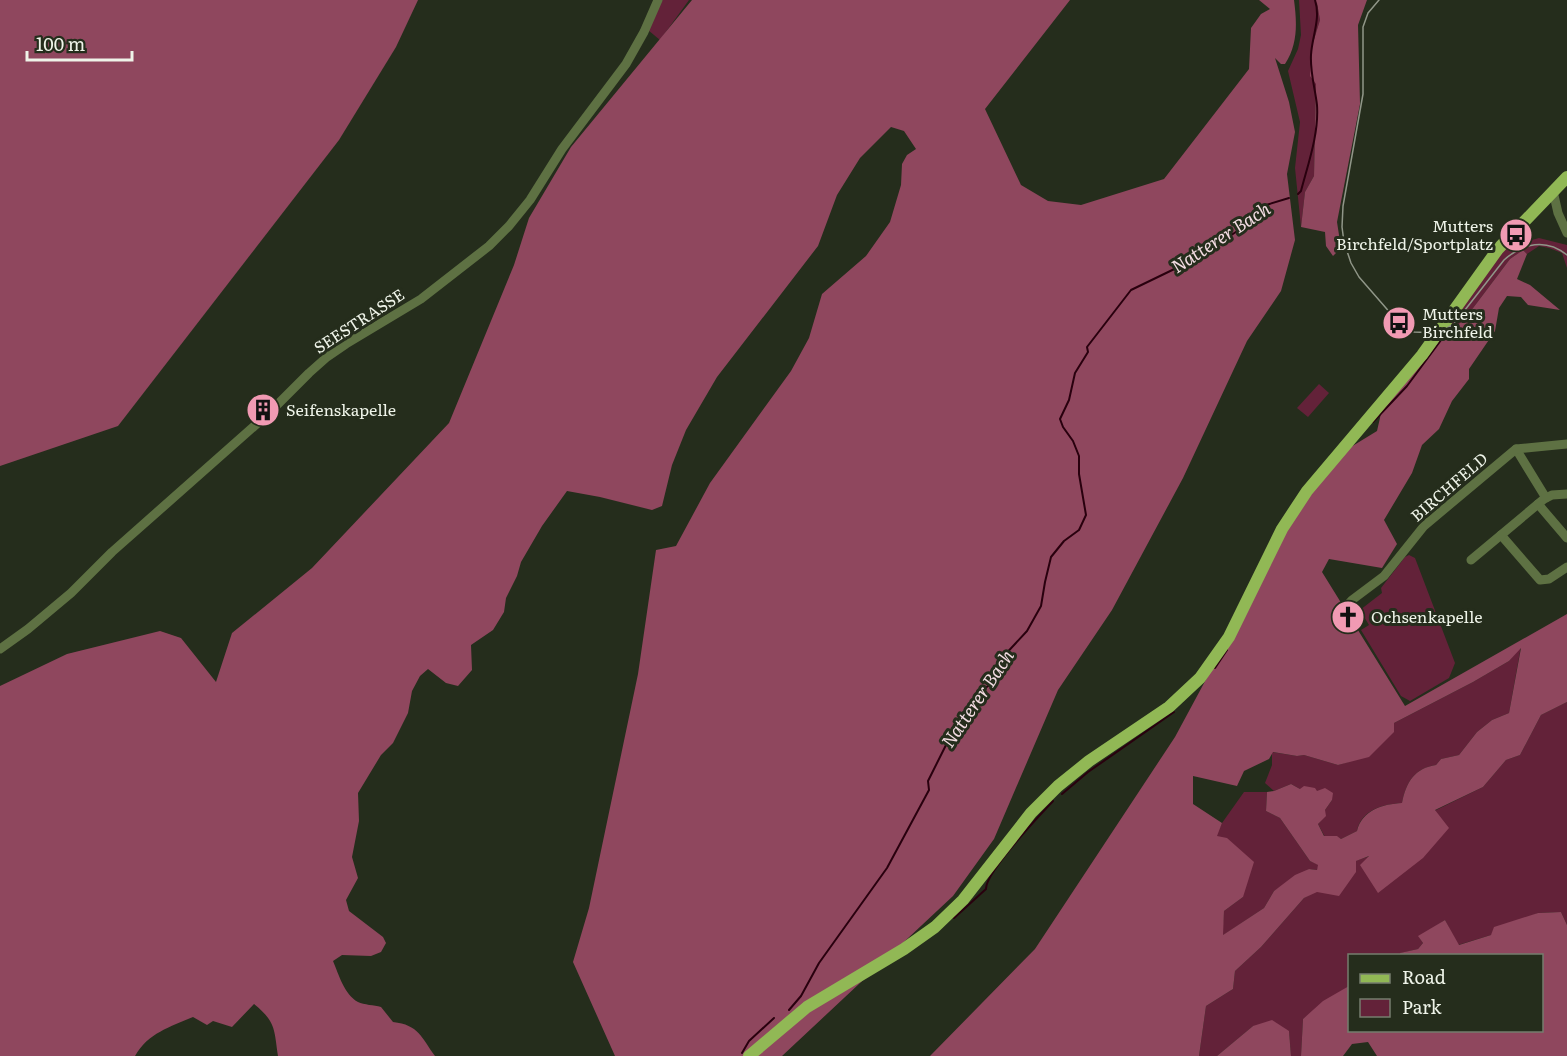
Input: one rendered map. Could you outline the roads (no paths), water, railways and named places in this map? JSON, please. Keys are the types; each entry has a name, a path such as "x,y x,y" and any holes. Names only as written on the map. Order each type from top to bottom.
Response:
{"main road":[{"path":"749,1056 807,1007 904,949 935,927 963,900 1031,813 1058,786 1089,761 1169,708 1200,678 1229,637 1282,529 1302,496 1436,337 1498,249 1567,177"}],"street":[{"name":"SEESTRASSE","path":"0,649 28,629 70,593 112,552 268,414 321,363 346,344 421,299 496,239 530,200 562,149 626,64 658,0"},
{"path":"1553,191 1558,213 1567,233"},
{"path":"1567,444 1516,449 1542,501 1567,538"},
{"name":"BIRCHFELD","path":"1342,611 1352,600 1384,576 1424,526 1516,449"},
{"path":"1471,560 1542,501 1567,494"},
{"path":"1501,535 1540,580 1549,579 1567,567"}],"waterway":[{"name":"Natterer Bach","path":"1298,194 1301,191 1310,160 1317,116 1311,61 1317,21 1315,0"},
{"name":"Natterer Bach","path":"789,1010 801,996 819,963 887,868 929,790 928,781 952,733 981,691 998,676 1001,659 1027,631 1041,606 1051,557 1064,541 1079,530 1086,515 1079,474 1079,456 1060,419 1069,400 1075,373 1088,352 1087,347 1131,290 1193,260 1242,228 1266,205 1289,198"},
{"path":"1373,422 1407,386 1447,332"},
{"path":"1215,668 1227,650"},
{"path":"1062,794 1088,772 1174,712"},
{"path":"954,918 986,889 988,881 1003,857 1053,801"},
{"name":"Natterer Bach","path":"742,1053 749,1041 774,1018"}],"tram line":[{"path":"1379,0 1368,13 1363,27 1363,94 1343,206 1344,242 1351,263 1359,277 1399,323 1414,332 1439,333 1454,324 1511,254 1527,246 1543,245 1551,246 1567,255"}],"place":[{"name":"Mutters Birchfeld/Sportplatz","path":"1516,235"},
{"name":"Mutters Birchfeld","path":"1399,323"},
{"name":"Seifenskapelle","path":"263,410"},
{"name":"Ochsenkapelle","path":"1348,617"}]}
